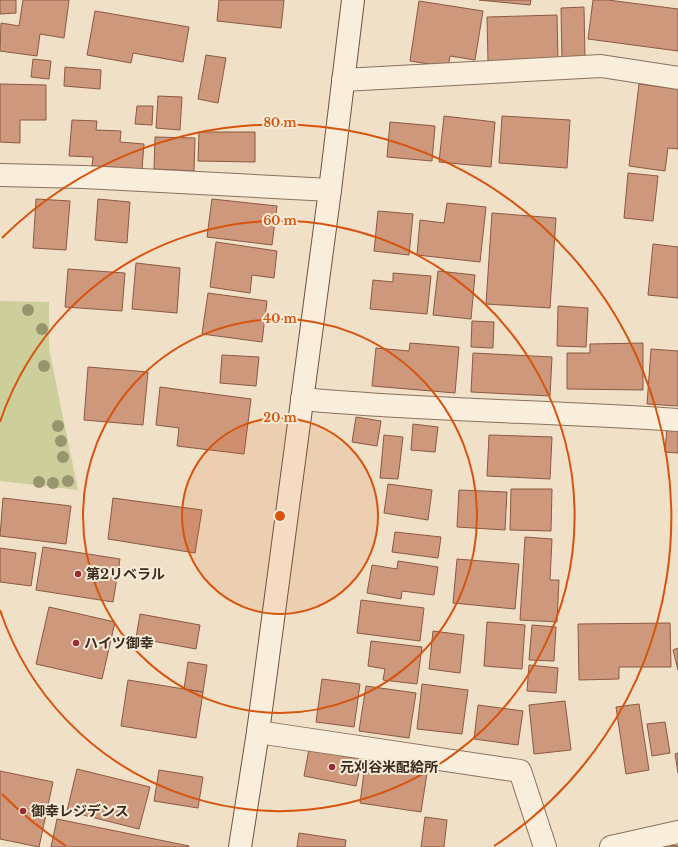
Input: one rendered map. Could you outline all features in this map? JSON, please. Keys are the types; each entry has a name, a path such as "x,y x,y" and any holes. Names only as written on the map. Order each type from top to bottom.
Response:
{"street":[{"path":"240,847 258,732 330,190 353,0"},
{"path":"343,80 601,66 678,78"},
{"path":"0,175 84,177 330,190"},
{"path":"302,399 359,404 579,413 678,420"},
{"path":"258,732 520,771 545,847"},
{"path":"611,847 678,832"}],"green space":[{"path":"0,301 49,302 49,349 78,490 0,481"}],"building":[{"path":"0,0 16,0 16,13 0,14"},
{"path":"23,0 69,0 64,38 40,34 37,56 0,51 1,23 19,26"},
{"path":"219,0 284,0 281,28 217,21"},
{"path":"479,0 531,0 530,5"},
{"path":"593,0 608,0 678,9 678,51 588,39"},
{"path":"419,1 483,11 475,60 450,56 448,67 410,61"},
{"path":"584,7 585,59 562,60 561,8"},
{"path":"95,11 189,27 183,62 133,53 131,63 87,55"},
{"path":"557,15 558,60 488,62 487,17"},
{"path":"206,55 226,58 218,103 198,99"},
{"path":"33,59 51,61 49,79 31,77"},
{"path":"65,67 101,70 100,89 64,86"},
{"path":"0,84 46,85 46,120 20,120 20,143 0,142"},
{"path":"639,84 678,89 678,149 668,148 665,171 629,166"},
{"path":"158,96 182,97 180,130 156,128"},
{"path":"137,106 153,106 152,125 135,124"},
{"path":"444,116 495,122 491,167 439,162"},
{"path":"502,116 570,120 567,168 499,163"},
{"path":"72,120 97,121 96,130 121,131 120,142 144,144 142,169 92,166 93,157 69,156"},
{"path":"390,122 435,126 432,161 387,157"},
{"path":"199,132 255,132 255,162 198,161"},
{"path":"155,137 195,138 194,171 154,169"},
{"path":"628,173 658,176 653,221 624,218"},
{"path":"36,199 70,201 66,250 33,248"},
{"path":"98,199 130,202 127,243 95,240"},
{"path":"212,199 277,206 272,245 207,237"},
{"path":"447,203 486,207 480,262 417,255 420,220 444,223"},
{"path":"378,211 413,214 409,255 374,251"},
{"path":"492,213 556,218 550,308 486,304"},
{"path":"216,242 277,251 274,278 252,275 250,293 210,287"},
{"path":"653,244 678,247 678,298 648,295"},
{"path":"136,263 180,268 177,313 132,309"},
{"path":"68,269 125,273 122,311 65,307"},
{"path":"438,271 475,275 471,319 433,315"},
{"path":"393,273 431,276 427,314 370,309 373,280 393,282"},
{"path":"208,293 267,301 262,342 202,334"},
{"path":"558,306 588,308 586,347 557,346"},
{"path":"472,321 494,322 493,348 471,347"},
{"path":"410,343 459,347 455,393 372,386 376,348 409,351"},
{"path":"643,343 643,390 567,389 567,353 590,353 590,344"},
{"path":"651,349 678,351 678,406 647,404"},
{"path":"473,353 552,357 550,396 471,392"},
{"path":"222,355 259,357 256,386 220,383"},
{"path":"88,367 148,372 143,425 84,420"},
{"path":"160,387 251,399 244,454 177,446 179,428 156,425"},
{"path":"356,417 381,421 377,446 352,442"},
{"path":"413,424 438,427 435,452 411,450"},
{"path":"667,427 678,428 678,453 665,452"},
{"path":"384,435 403,437 398,479 380,478"},
{"path":"489,435 552,437 550,479 487,476"},
{"path":"388,484 432,490 428,520 384,513"},
{"path":"511,489 552,489 551,531 510,530"},
{"path":"459,490 507,492 505,530 457,527"},
{"path":"3,498 71,506 66,544 0,536"},
{"path":"113,498 202,510 195,553 108,539"},
{"path":"395,532 441,537 438,558 392,552"},
{"path":"525,537 552,539 550,580 559,580 557,622 520,620"},
{"name":"第2リベラル","path":"43,547 120,559 113,602 36,590"},
{"path":"0,548 36,553 31,586 0,582"},
{"path":"457,559 519,564 515,609 453,603"},
{"path":"398,561 438,567 434,595 402,591 401,599 367,593 372,565 397,569"},
{"path":"361,600 424,608 420,641 357,633"},
{"name":"ハイツ御幸","path":"49,607 115,622 102,679 36,664"},
{"path":"140,614 200,625 196,649 136,638"},
{"path":"487,622 525,625 522,669 484,666"},
{"path":"670,623 671,667 619,667 619,679 579,680 578,624"},
{"path":"532,625 556,627 554,661 529,660"},
{"path":"433,631 464,635 460,673 429,669"},
{"path":"371,641 422,647 417,684 383,680 385,669 368,666"},
{"path":"678,648 678,670 673,650"},
{"path":"188,662 207,665 203,692 184,689"},
{"path":"529,665 558,668 556,693 527,691"},
{"path":"322,679 360,684 354,727 316,722"},
{"path":"128,680 203,692 196,738 121,726"},
{"path":"422,684 468,690 462,734 417,729"},
{"path":"366,686 416,693 409,738 359,731"},
{"path":"565,701 571,750 534,754 529,705"},
{"path":"639,704 649,770 626,774 616,707"},
{"path":"478,705 523,711 518,745 474,739"},
{"path":"665,722 670,753 652,756 647,724"},
{"path":"309,749 362,759 356,786 304,776"},
{"path":"678,753 678,773 675,754"},
{"path":"365,764 427,773 421,812 360,803"},
{"path":"77,769 150,787 139,829 67,811"},
{"path":"159,770 203,777 198,808 154,801"},
{"name":"御幸レジデンス","path":"0,771 53,782 39,847 0,839"},
{"path":"425,817 447,820 444,847 421,847"},
{"path":"57,819 189,846 189,847 51,847"},
{"path":"299,833 346,840 345,847 297,847"},
{"path":"658,844 678,846 678,847 658,847"}],"place":[{"name":"第2リベラル","path":"78,574"},
{"name":"ハイツ御幸","path":"76,643"},
{"name":"元刈谷米配給所","path":"332,767"},
{"name":"御幸レジデンス","path":"23,811"}]}
